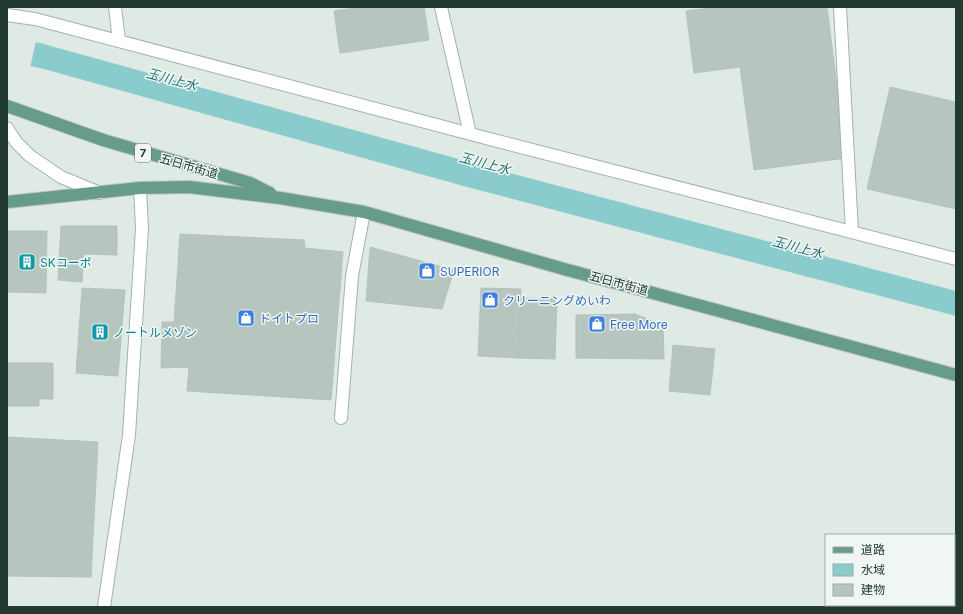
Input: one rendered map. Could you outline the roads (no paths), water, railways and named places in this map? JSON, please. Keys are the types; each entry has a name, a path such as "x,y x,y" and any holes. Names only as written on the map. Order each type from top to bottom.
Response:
{"main road":[{"name":"五日市街道","path":"7,106 103,140 250,184 280,198"},
{"name":"五日市街道","path":"7,202 140,188 188,187 280,198 364,212 572,271 956,375"}],"street":[{"path":"115,7 119,41"},
{"path":"441,7 470,134"},
{"path":"840,7 852,232"},
{"path":"7,15 35,19 470,134 956,259"},
{"path":"7,128 16,142 30,156 61,177 100,193"},
{"path":"104,607 129,435 142,228 140,188"},
{"path":"341,418 352,276 364,212"}],"water":[{"path":"7,37 40,43 491,168 956,291 956,316 467,187 44,69 7,61"}],"place":[{"name":"SKコーポ","path":"27,262"},
{"name":"SUPERIOR","path":"427,271"},
{"name":"クリーニングめいわ","path":"490,300"},
{"name":"ドイトプロ","path":"246,318"},
{"name":"Free More","path":"597,324"},
{"name":"ノートルメゾン","path":"100,332"}],"water label":[{"name":"玉川上水","path":"172,79"},
{"name":"玉川上水","path":"485,163"},
{"name":"玉川上水","path":"798,247"}]}
